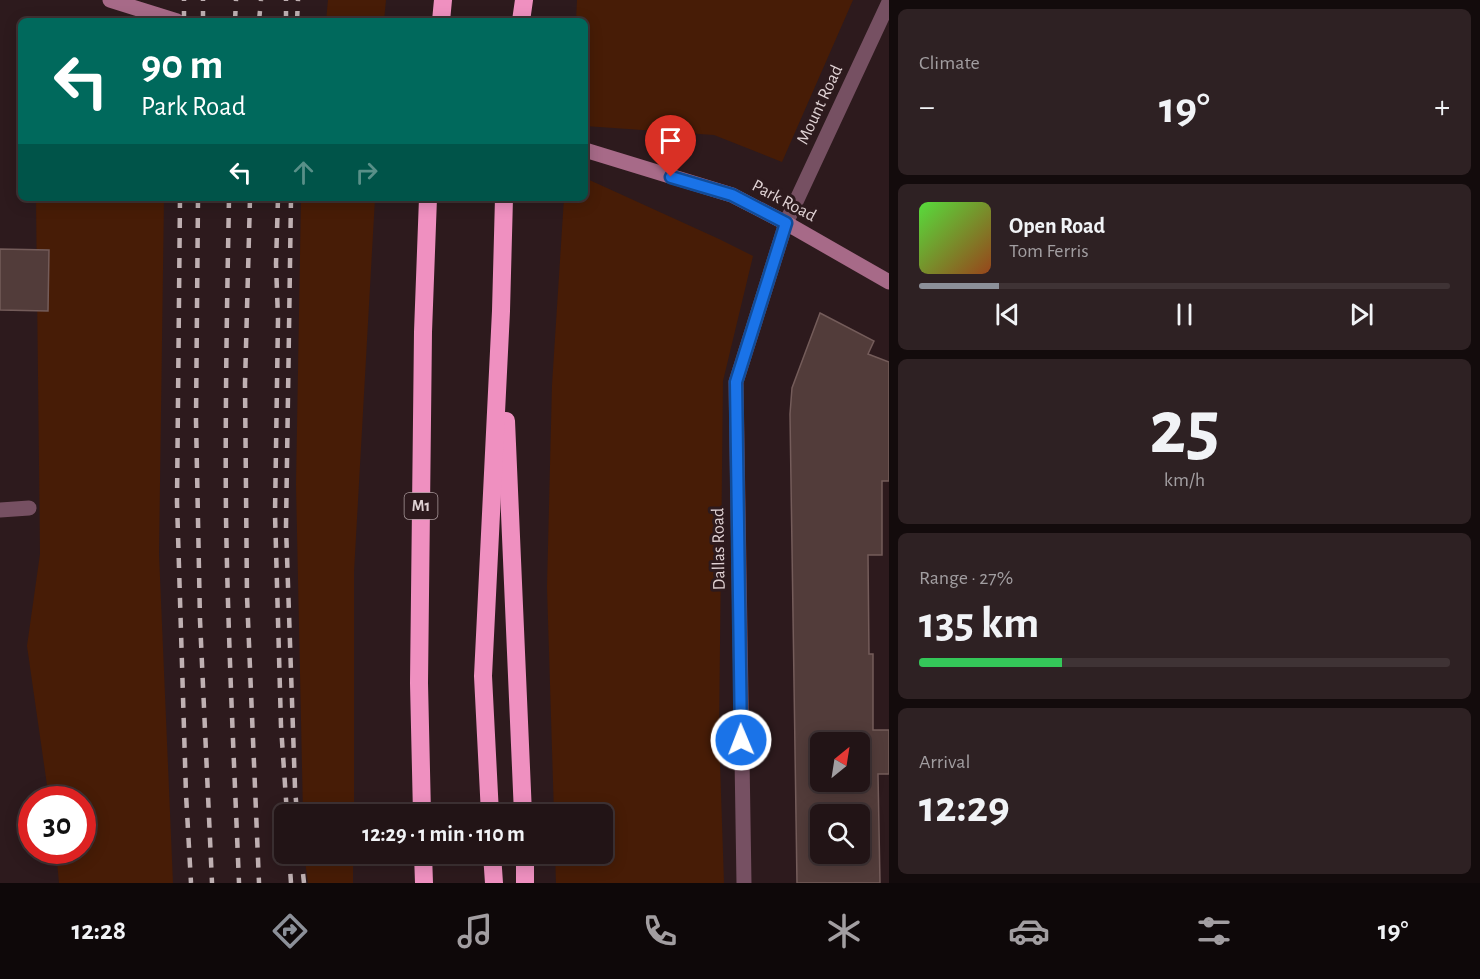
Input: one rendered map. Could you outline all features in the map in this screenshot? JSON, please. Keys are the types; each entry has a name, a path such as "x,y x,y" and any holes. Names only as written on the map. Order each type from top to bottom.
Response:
{"highway":[{"path":"441,18 443,0"},
{"path":"522,18 524,0"},
{"name":"M1","path":"422,804 419,683 423,332 428,201"},
{"path":"489,804 483,676 501,311 504,201"},
{"path":"501,311 523,804"},
{"path":"423,864 424,883"},
{"path":"493,864 494,883"},
{"path":"525,864 525,883"}],"street":[{"path":"110,0 167,18"},
{"name":"Mount Road","path":"786,223 889,2"},
{"name":"Park Road","path":"588,151 732,195 889,282"},
{"name":"Dallas Road","path":"744,883 736,382 786,223"},
{"path":"0,510 29,508"}],"shaded area":[{"path":"328,0 386,0 384,18 326,18"},
{"path":"577,0 853,0 782,162 714,135 588,126 588,18 576,18"},
{"path":"588,179 753,256 723,381 719,733 724,883 556,883 555,864 613,864 613,804 554,804 547,587 552,385 564,201 588,201"},
{"path":"36,201 164,201 159,554 173,883 59,883 57,864 96,864 96,786 47,786 27,646 40,554"},
{"path":"301,201 375,201 354,572 354,804 303,804 296,485"},
{"path":"305,864 353,864 353,883 308,883"}],"building":[{"path":"0,249 49,250 48,311 0,310"},
{"path":"820,313 874,341 868,354 889,362 889,481 882,481 882,555 868,555 869,654 873,654 873,730 889,730 889,774 878,774 880,883 797,883 790,414 792,388"}],"railway":[{"path":"184,0 184,18"},
{"path":"203,0 203,18"},
{"path":"235,18 236,0"},
{"path":"259,18 261,0"},
{"path":"286,0 286,18"},
{"path":"297,18 298,0"},
{"path":"180,201 177,502 191,883"},
{"path":"198,201 196,420 200,620 212,883"},
{"path":"229,201 226,516 239,883"},
{"path":"250,201 245,384 247,596 259,883"},
{"path":"278,201 275,514 281,726 286,804"},
{"path":"291,201 286,527 296,804"},
{"path":"290,864 291,883"},
{"path":"302,864 304,883"}],"route":[{"path":"671,177 732,195 786,223 736,382 741,740"}]}
